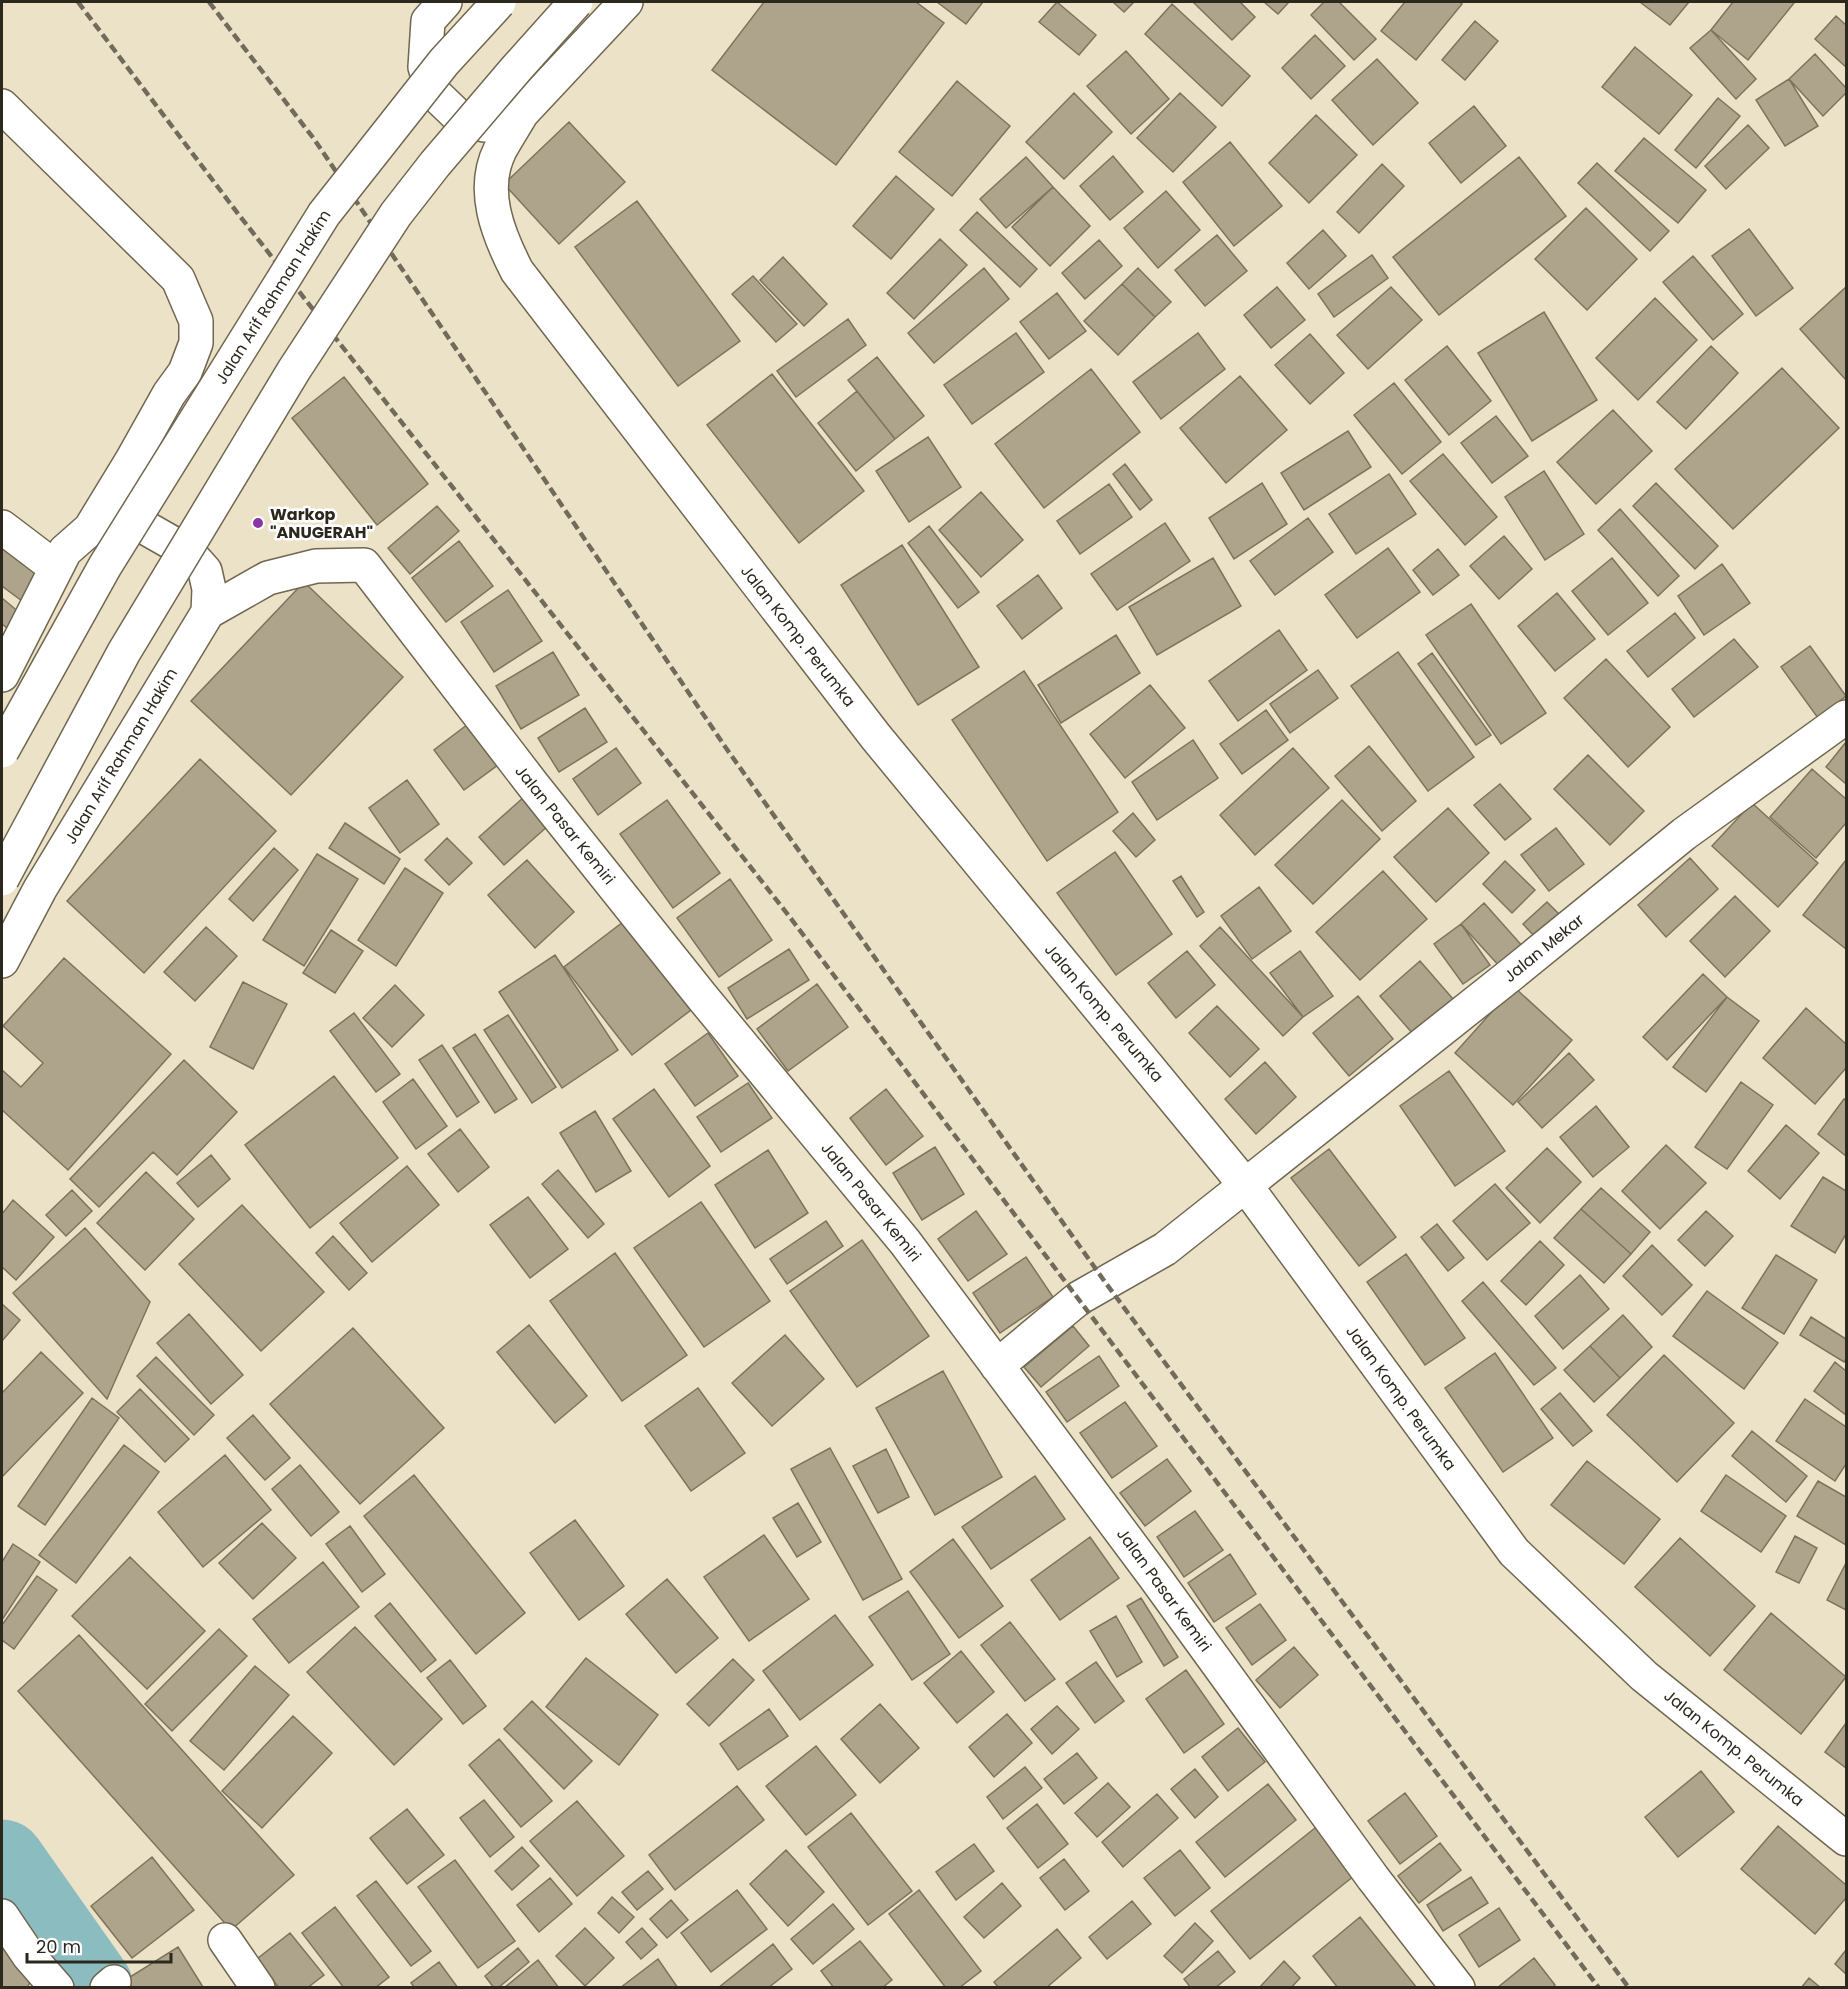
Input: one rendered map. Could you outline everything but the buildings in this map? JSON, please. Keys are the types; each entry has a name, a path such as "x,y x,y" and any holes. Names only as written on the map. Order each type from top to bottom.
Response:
{"main road":[{"name":"Jalan Arif Rahman Hakim","path":"2,751 105,566 324,214 444,62 499,2"},
{"path":"2,879 124,652 294,370 396,214 435,164 576,2"},
{"path":"429,8 424,67 433,92 460,118 484,125 522,113 627,2"},
{"path":"2,106 178,279 196,321 196,343 185,372 169,394 90,529 65,551 2,675"},
{"name":"Jalan Komp. Perumka","path":"522,113 499,152 491,180 493,211 502,243 517,271 876,737 1246,1186 1514,1552 1644,1676 1846,1839"},
{"path":"90,529 107,522 139,524 188,552 205,571 209,589 208,612"},
{"path":"2,527 56,568"},
{"name":"Jalan Pasar Kemiri","path":"208,612 268,578 316,566 364,565 520,770 905,1242 1154,1576 1373,1878 1458,1988"},
{"name":"Jalan Arif Rahman Hakim","path":"2,962 40,889 208,612"},
{"name":"Jalan Mekar","path":"997,1366 1079,1298 1165,1250 1513,973 1683,834 1846,717"},
{"path":"2,1916 30,1956 57,1988"},
{"path":"225,1940 258,1988"}],"waterway":[{"path":"2,1863 90,1988"}],"railway":[{"path":"78,2 239,215 789,916 1599,1988"},
{"path":"209,2 314,139 726,748 1105,1282 1629,1988"}],"place":[{"name":"Warkop \"ANUGERAH\"","path":"258,523"}]}
